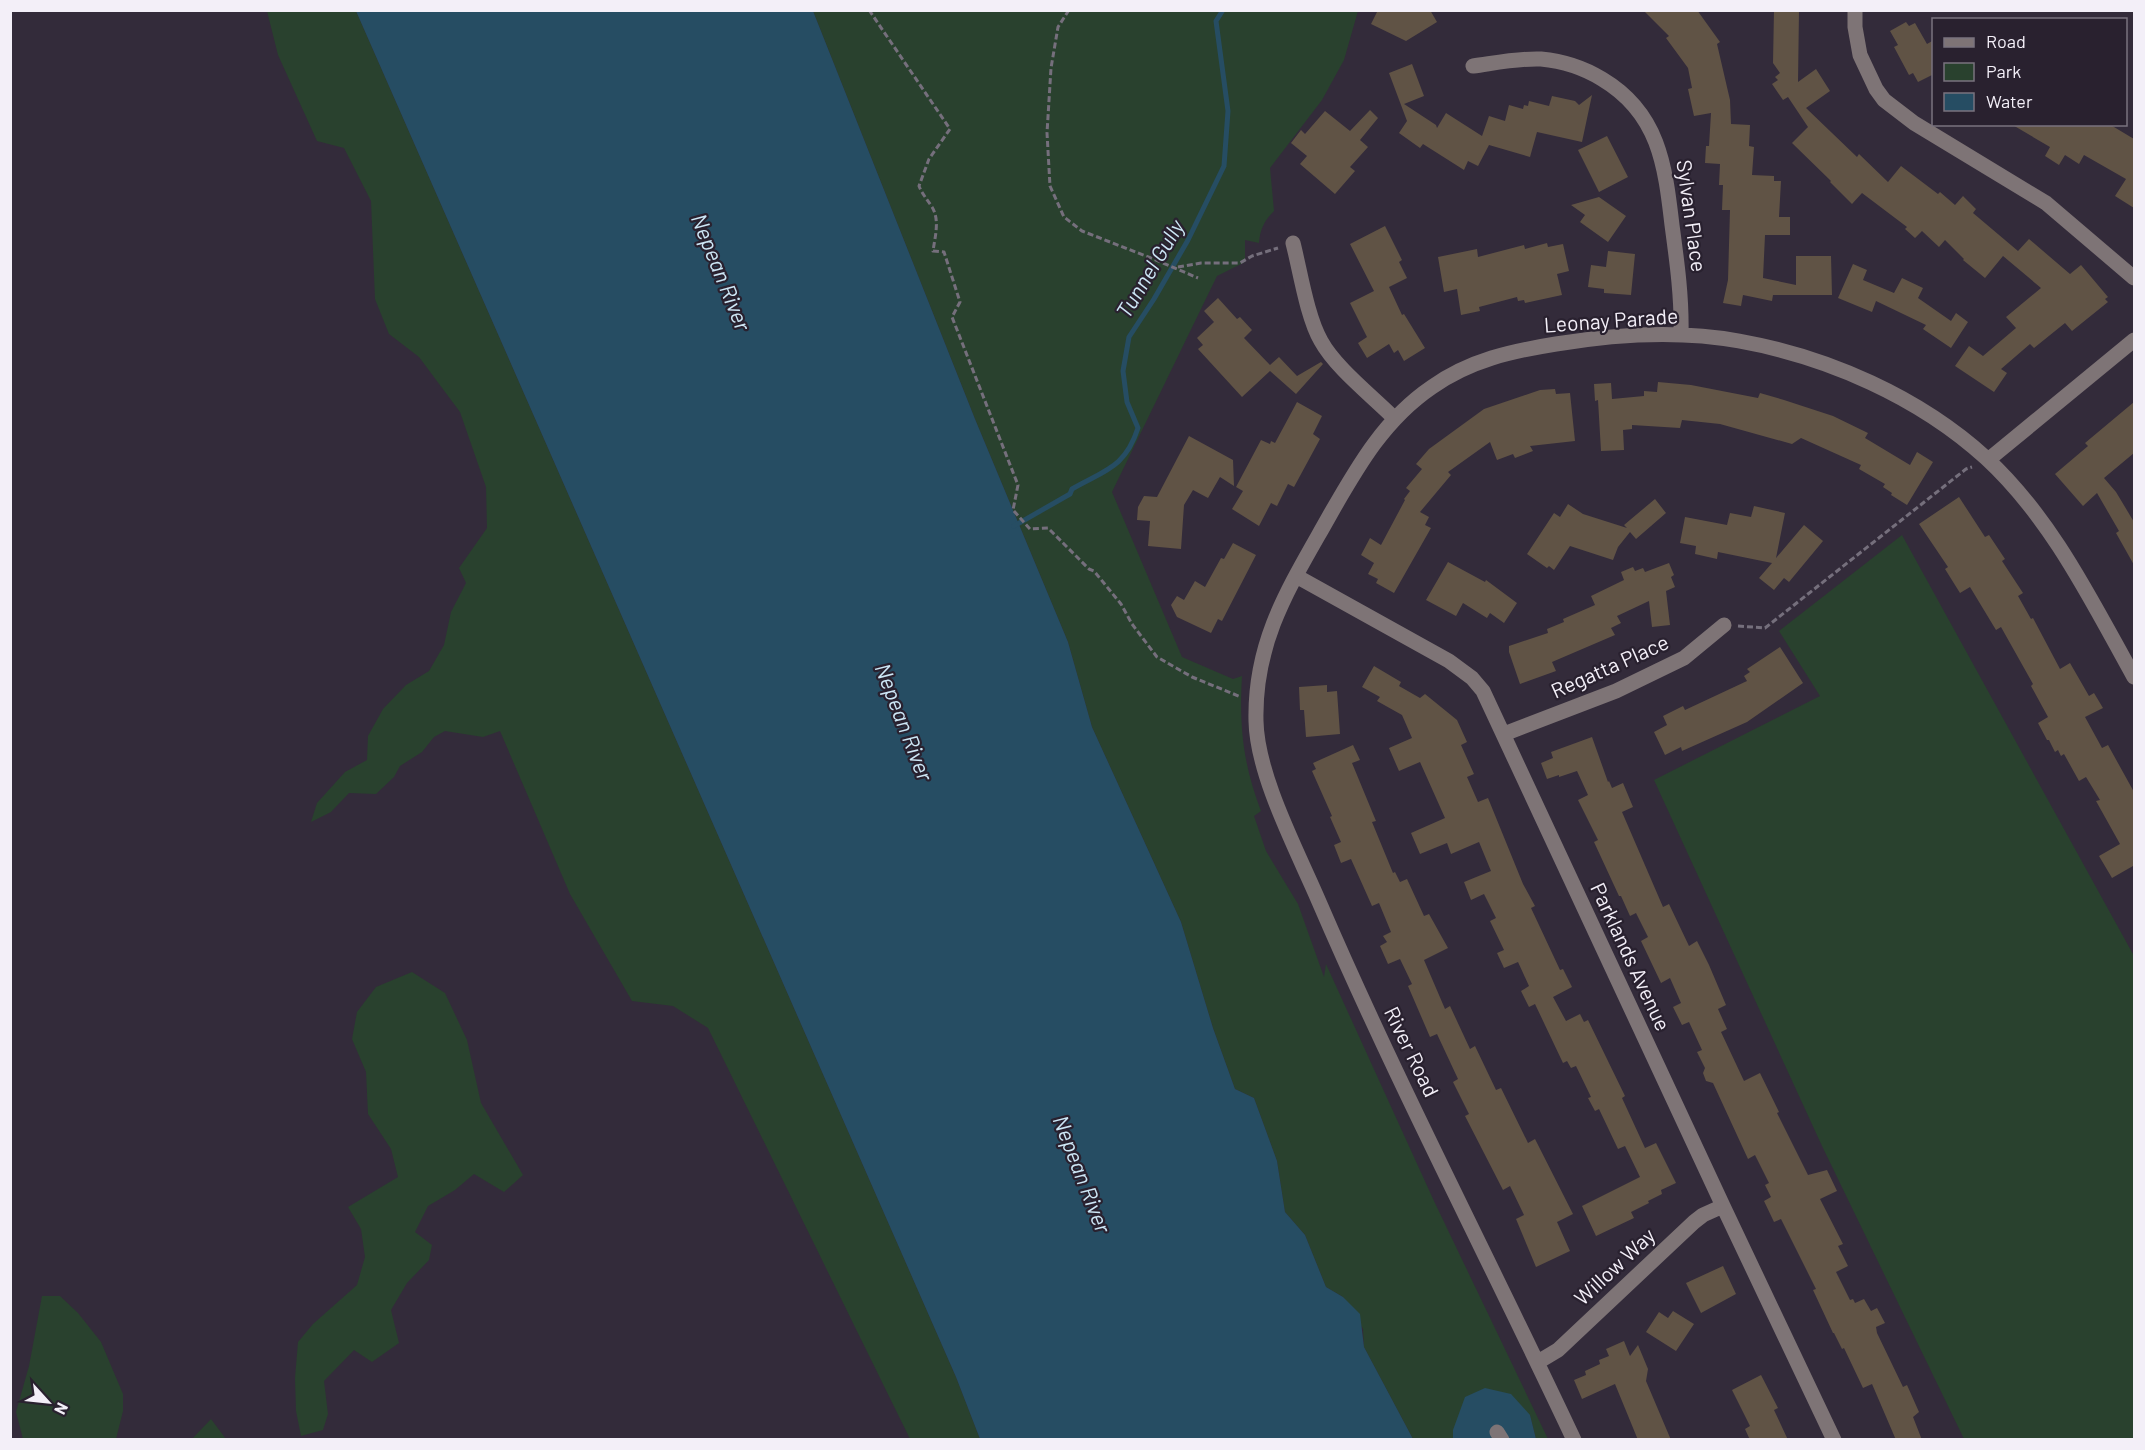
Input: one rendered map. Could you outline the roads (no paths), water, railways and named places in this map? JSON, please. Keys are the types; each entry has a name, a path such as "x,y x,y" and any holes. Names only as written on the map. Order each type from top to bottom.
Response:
{"street":[{"path":"1855,10 1855,27 1860,55 1871,81 1884,100 1914,123 2046,203 2134,278"},
{"name":"Sylvan Place","path":"1473,66 1526,59 1563,63 1600,78 1624,94 1638,109 1653,133 1665,171 1681,300 1681,335"},
{"path":"1293,243 1320,341 1332,357 1394,418"},
{"name":"Leonay Parade","path":"1259,669 1265,644 1296,576 1362,459 1394,418 1417,398 1445,378 1496,356 1579,340 1681,335 1736,340 1781,350 1873,384 1920,409 1956,434 1988,460 2031,507 2063,550 2134,677"},
{"path":"1988,460 2134,340"},
{"name":"Parklands Avenue","path":"1296,576 1458,666 1479,685 1834,1440"},
{"name":"Regatta Place","path":"1504,734 1616,691 1684,658 1724,625"},
{"name":"River Road","path":"1259,669 1256,696 1258,746 1273,793 1368,1012 1574,1440"},
{"name":"Willow Way","path":"1538,1362 1558,1350 1694,1222 1723,1206"}],"water":[{"name":"Nepean River","path":"356,11 813,11 975,419 1068,642 1092,727 1181,922 1213,1028 1235,1089 1254,1098 1277,1161 1285,1212 1305,1235 1326,1287 1343,1297 1360,1314 1364,1347 1413,1439 980,1439 956,1377"},
{"path":"1485,1388 1511,1394 1530,1415 1536,1439 1453,1439 1453,1430 1465,1397"}],"waterway":[{"name":"Tunnel Gully","path":"1014,526 1070,494 1072,489 1104,472 1120,460 1133,441 1138,428 1127,402 1123,371 1129,337 1188,240 1224,166 1228,111 1216,21 1223,10"}]}
